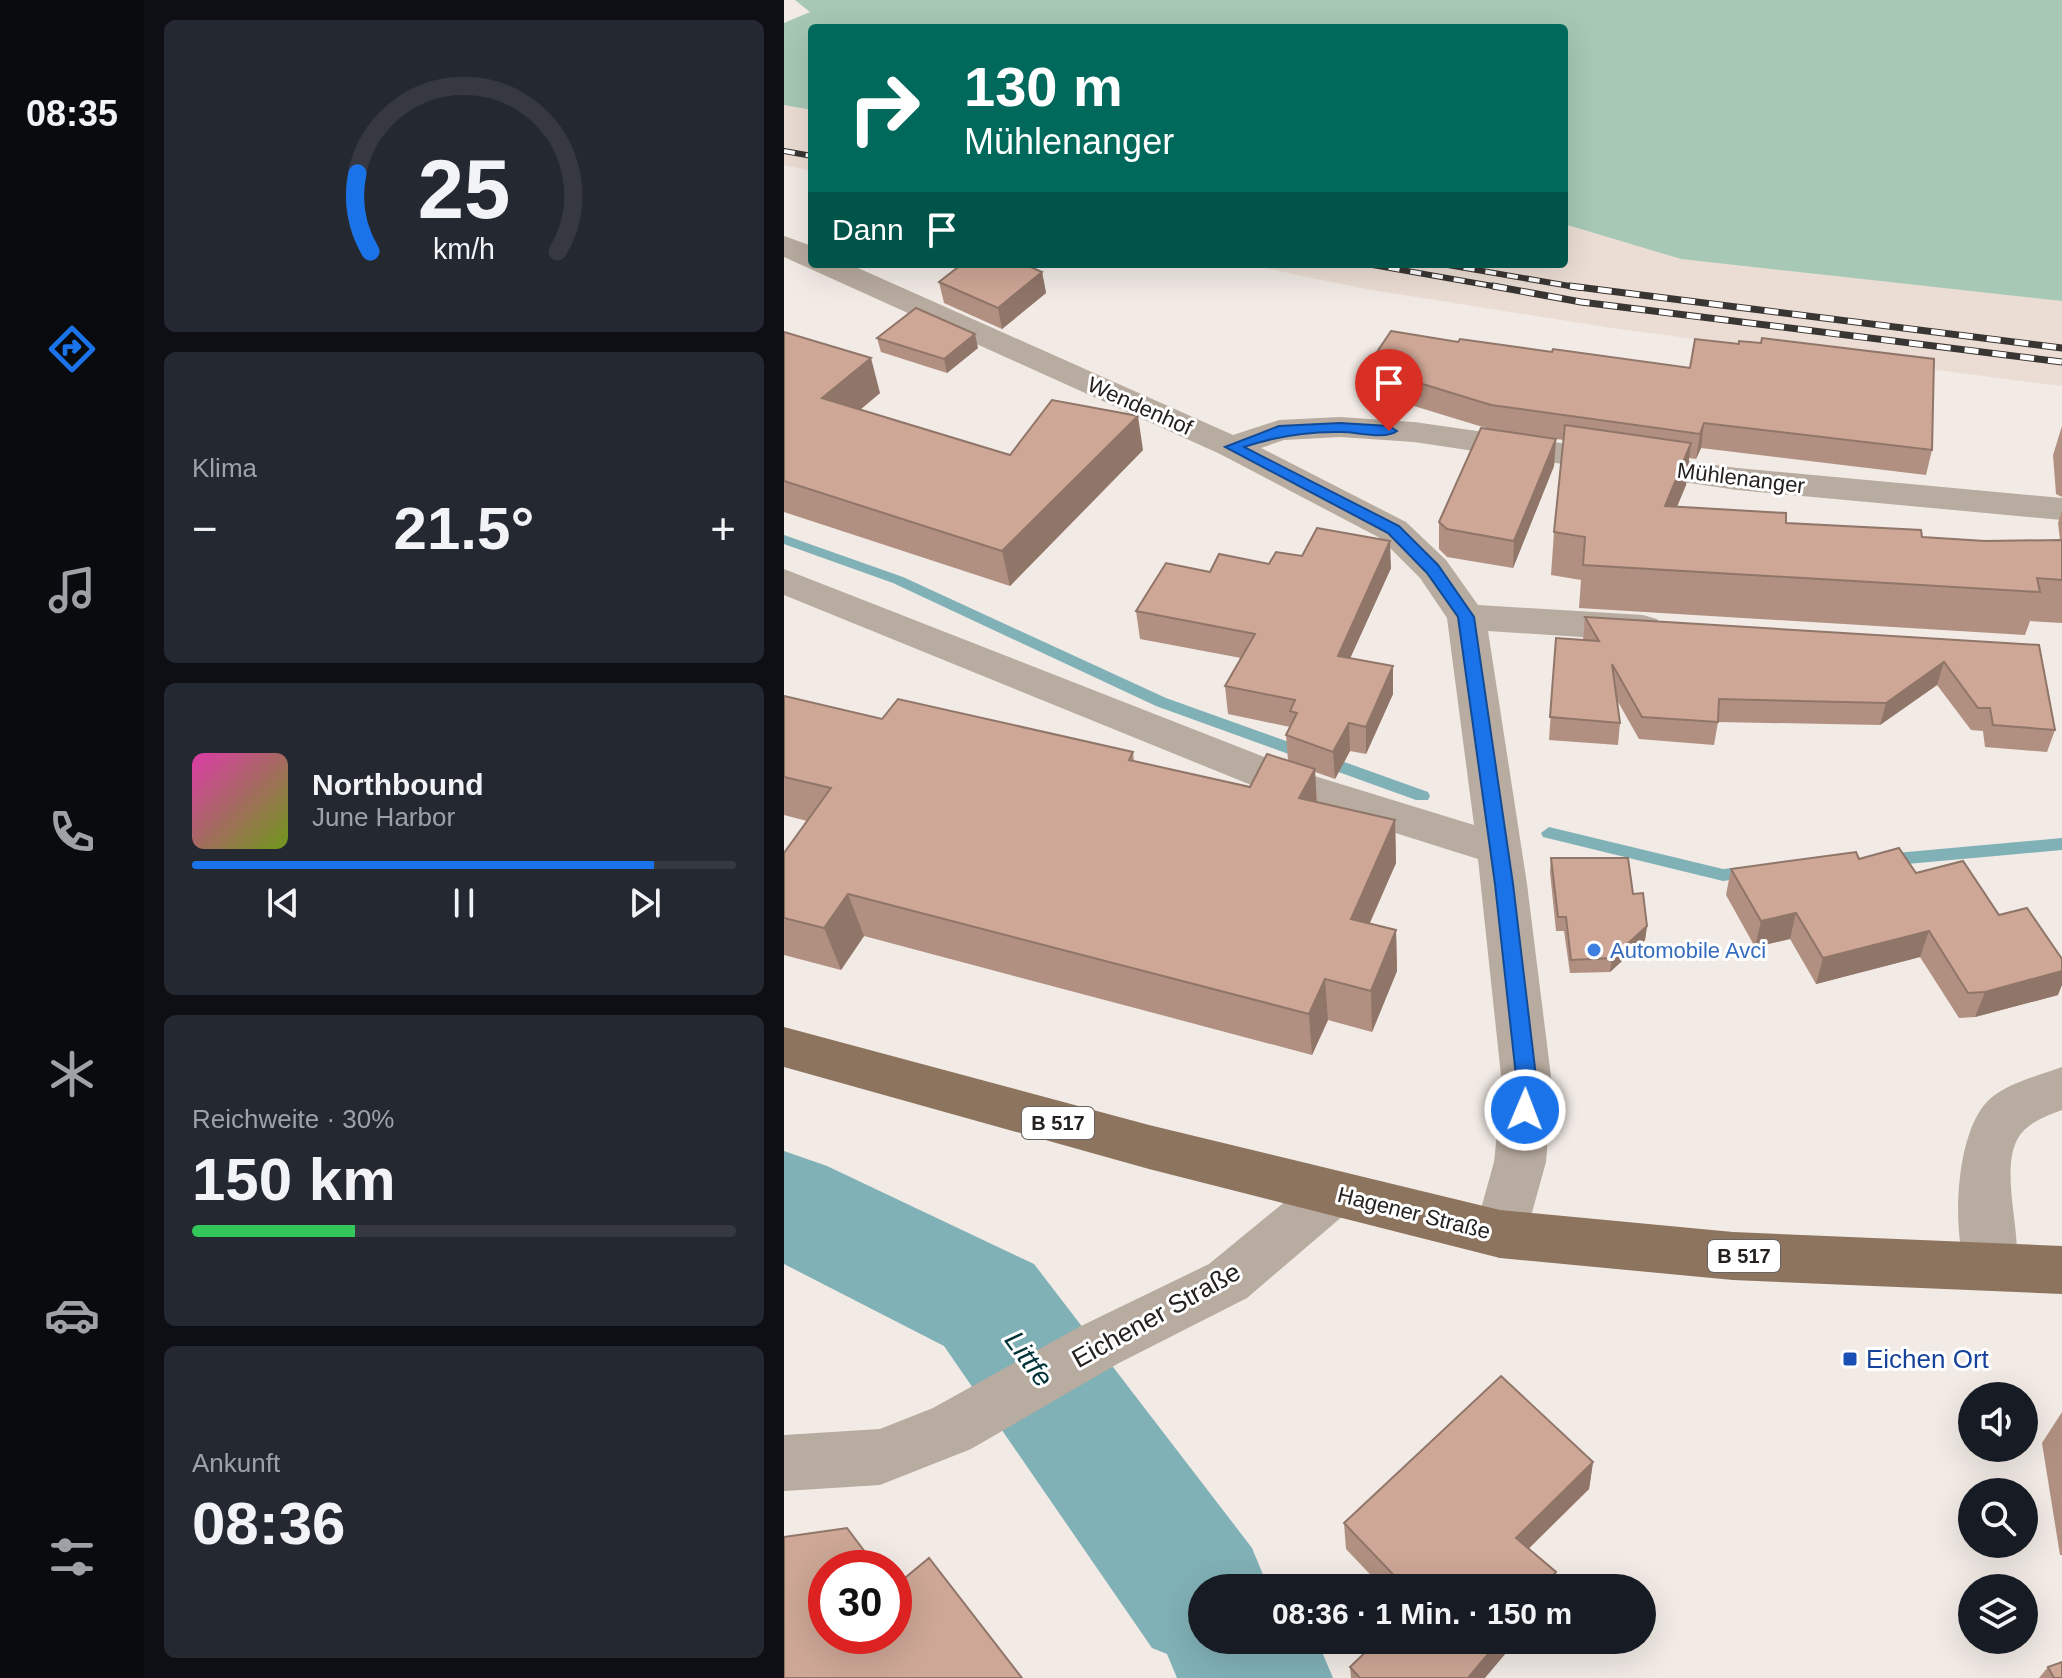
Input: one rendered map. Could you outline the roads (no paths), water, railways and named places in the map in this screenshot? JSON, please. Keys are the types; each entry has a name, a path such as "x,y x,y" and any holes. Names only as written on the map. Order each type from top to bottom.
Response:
{"main road":[{"name":"Hagener Straße","path":"784,1047 990,1106 1500,1234 1733,1256 2062,1270"}],"street":[{"path":"784,245 808,256"},
{"name":"Wendenhof","path":"832,268 1232,447 1393,530 1433,569 1466,617 1499,849 1527,1085 1520,1162 1500,1234"},
{"name":"Mühlenanger","path":"1232,447 1279,430 1340,427 1414,432 1737,479 2062,509"},
{"path":"784,581 1293,785 1499,849"},
{"path":"1466,617 1684,630"},
{"path":"1989,1265 1987,1177 1990,1139 2003,1119 2037,1097 2062,1088"},
{"name":"Eichener Straße","path":"784,1463 880,1457 951,1429 1099,1345 1228,1281 1333,1193"}],"waterway":[{"path":"784,539 898,580 1161,702 1422,796"},
{"path":"1549,833 1723,875 1751,872"},
{"path":"1885,860 2062,844"},
{"name":"Littfe","path":"784,1204 989,1305 1188,1579"},
{"name":"Littfe","path":"1243,1654 1260,1678"}],"railway":[{"path":"784,151 808,155"},
{"path":"1390,268 1504,288"},
{"path":"1465,268 1581,288"},
{"path":"1493,286 1504,288"},
{"path":"1570,286 2062,348"},
{"path":"1504,288 1581,302 2062,362"}],"place":[{"name":"Automobile Avci","path":"1594,950"},
{"name":"Eichen Ort","path":"1850,1359"}]}
